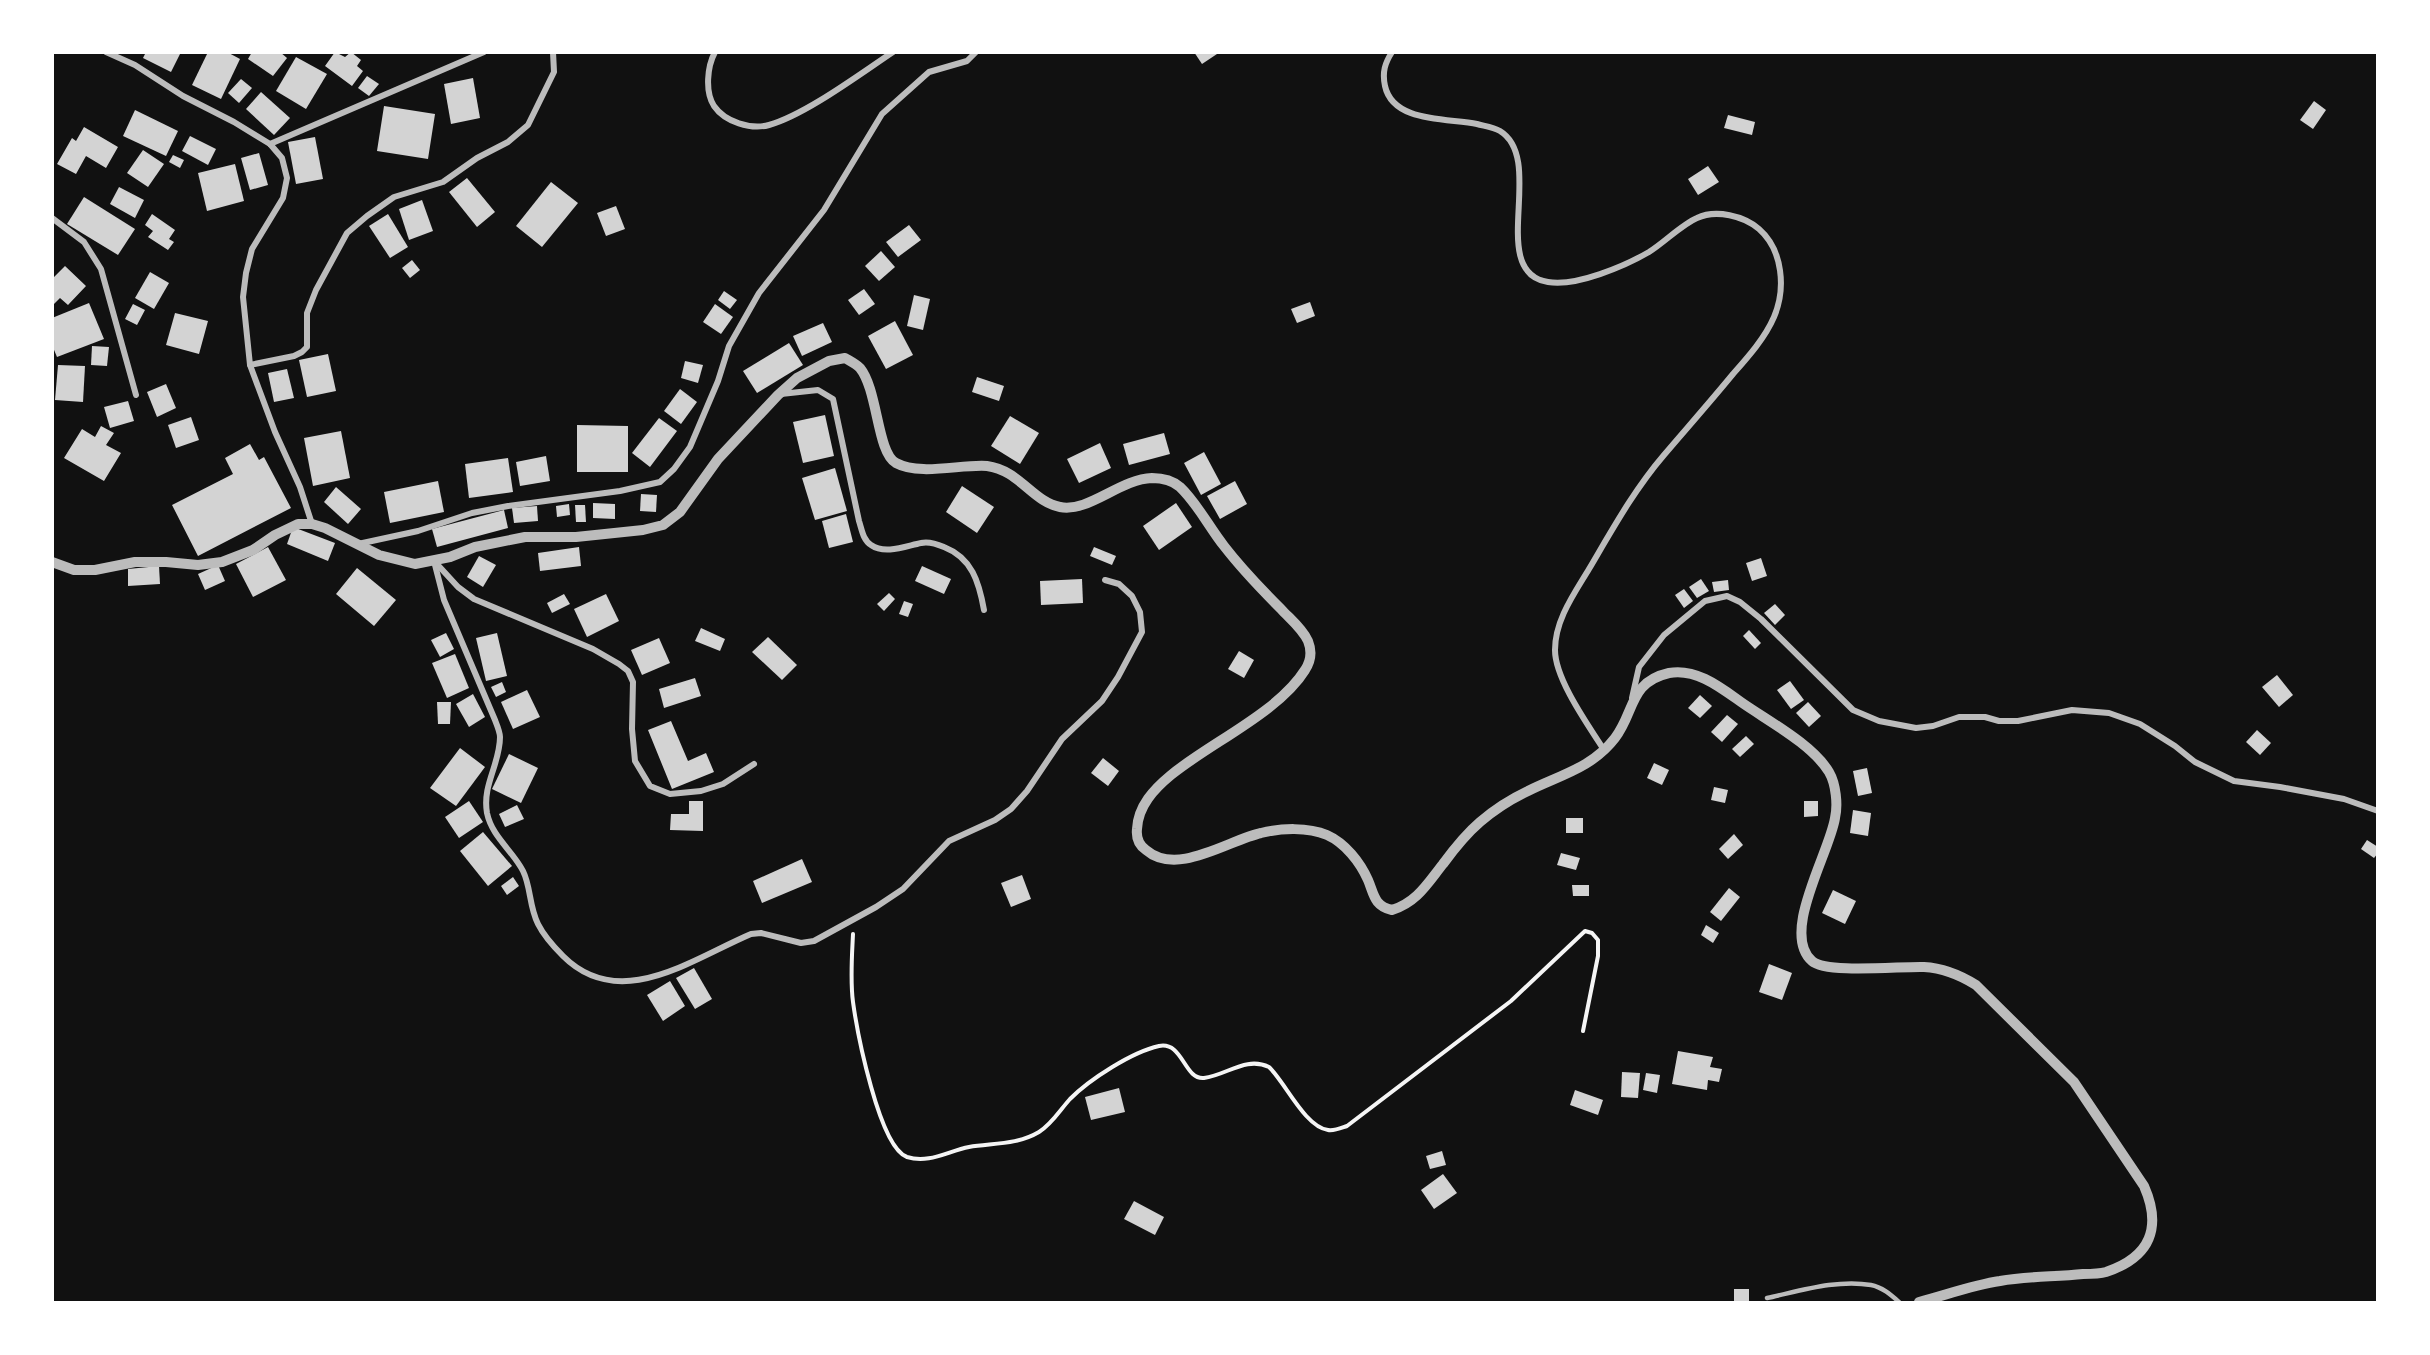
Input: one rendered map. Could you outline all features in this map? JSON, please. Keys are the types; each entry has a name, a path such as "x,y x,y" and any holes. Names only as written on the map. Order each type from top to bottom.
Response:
{"street":[{"path":"106,52 135,65 183,96 234,122 270,144 282,158 287,178 283,198 252,249 243,297 250,364 275,432 300,487 312,524"},
{"path":"270,144 484,52"},
{"path":"250,364 294,356 307,347 307,313 316,290 347,233 394,197 443,182 477,158 507,142 528,125 554,72 553,52"},
{"path":"715,52 707,77 714,106 729,119 744,125 766,126 814,103 893,52"},
{"path":"358,544 418,531 472,513 620,491 660,482 674,469 690,447 718,381 729,346 759,293 824,210 882,114 929,72 967,61 976,52"},
{"path":"1392,52 1383,72 1385,88 1391,99 1402,110 1431,118 1488,126 1500,131 1514,146 1520,173 1517,215 1521,255 1525,266 1537,278 1547,282 1564,282 1616,267 1647,253 1697,218 1709,215 1742,219 1758,228 1771,244 1778,260 1781,278 1780,299 1765,334 1662,458 1629,502 1572,596 1560,621 1555,653 1559,671 1583,718 1604,750"},
{"path":"52,218 84,242 101,269 136,395"},
{"path":"52,562 74,570 95,570 135,562 198,565 222,562 253,550 297,524 312,524 379,555 415,564 434,561 475,547 525,537 576,537 643,530 663,525 680,512 718,459 778,394 806,373 829,361 845,358 859,367 867,381 876,405 884,448 894,462 907,466 930,468 987,466 1006,471 1045,501 1061,508 1077,506 1137,480 1152,478 1170,480 1181,488 1224,547 1301,629 1309,644 1311,657 1307,668 1296,682 1270,705 1192,758 1148,797 1137,821 1136,837 1141,847 1150,854 1162,858 1178,859 1197,856 1260,833 1306,830 1327,835 1344,846 1358,863 1368,880 1373,898 1382,908 1392,910 1413,901 1426,888 1463,840 1494,812 1527,791 1574,772 1597,758 1629,717 1639,667 1664,635 1705,601 1727,596 1740,602 1761,619 1821,676 1847,705 1879,721 1916,728 1966,717 2018,721 2072,710 2109,713 2140,724 2195,762 2234,781 2344,799 2378,811"},
{"path":"778,394 818,390 833,399 859,521 869,544 877,549 886,549 925,542 936,543 961,555 971,567 980,590 984,610"},
{"path":"434,561 458,587 474,599 593,649 628,672 633,682 632,729 635,761 650,786 670,794 701,791 723,784 754,764"},
{"path":"434,561 444,600 500,736 486,799 492,828 523,871 531,909 551,944 585,975 598,979 634,982 699,959 751,934 761,933 801,942 814,941 876,907 903,889 948,841 994,820 1011,809 1027,791 1062,740 1102,701 1118,677 1142,632 1140,612 1132,596 1119,584 1105,580"},
{"path":"1632,701 1643,687 1662,675 1681,671 1696,675 1724,690 1818,758 1830,774 1835,794 1835,819 1807,903 1801,934 1803,948 1813,962 1826,966 1866,969 1924,967 1958,974 1976,985 2074,1082 2144,1186 2151,1203 2154,1220 2151,1236 2142,1250 2121,1265 2104,1272 1999,1281 1919,1302"}],"lane":[{"path":"1767,1298 1825,1286 1872,1285 1886,1291 1899,1302"}],"path":[{"path":"854,918 852,1000 865,1065 881,1120 893,1145 900,1153 917,1158 929,1159 962,1148 1013,1142 1038,1132 1049,1125 1080,1089 1098,1076 1163,1045 1172,1047 1195,1075 1203,1078 1250,1064 1260,1063 1269,1067 1311,1119 1326,1130 1336,1130 1347,1126 1471,1033 1511,1001 1585,931 1592,933 1598,940 1598,956 1583,1031"}],"building":[{"path":"146,52 181,52 171,72 143,58"},
{"path":"208,52 227,52 240,59 221,99 192,85"},
{"path":"252,52 280,52 287,58 273,76 248,59"},
{"path":"335,52 345,57 351,52 361,60 357,66 363,71 352,86 325,66"},
{"path":"1194,52 1220,52 1202,64"},
{"path":"296,57 327,74 306,109 276,91"},
{"path":"367,76 379,84 369,96 358,88"},
{"path":"473,78 480,118 451,124 444,84"},
{"path":"241,79 252,88 239,103 228,93"},
{"path":"261,92 290,118 274,135 246,109"},
{"path":"2314,101 2326,110 2313,129 2300,120"},
{"path":"384,106 435,114 428,159 377,151"},
{"path":"135,110 178,131 166,156 123,136"},
{"path":"1728,115 1755,122 1752,135 1724,128"},
{"path":"84,127 118,147 106,168 86,156 76,174 57,164 72,138 76,141"},
{"path":"190,136 216,149 208,165 182,151"},
{"path":"315,137 323,179 296,184 288,142"},
{"path":"143,150 164,164 148,187 127,173"},
{"path":"259,153 268,185 250,190 241,158"},
{"path":"173,155 184,160 180,168 169,162"},
{"path":"235,164 244,201 207,211 198,173"},
{"path":"1708,166 1719,182 1698,195 1688,179"},
{"path":"467,178 495,212 477,227 449,192"},
{"path":"551,182 578,203 542,247 516,226"},
{"path":"119,187 144,200 135,218 110,204"},
{"path":"84,197 135,229 118,255 67,224"},
{"path":"422,200 433,231 409,240 399,209"},
{"path":"616,206 625,229 606,236 597,213"},
{"path":"152,214 175,230 169,239 174,242 168,250 148,237 153,231 145,225"},
{"path":"388,214 408,247 390,258 369,226"},
{"path":"909,225 921,240 898,257 886,242"},
{"path":"881,251 895,267 879,281 865,266"},
{"path":"412,260 420,270 410,278 402,268"},
{"path":"65,266 86,286 68,305 60,298 52,306 52,276 54,277"},
{"path":"150,272 169,283 154,309 135,298"},
{"path":"864,289 875,304 859,315 848,300"},
{"path":"724,291 737,300 730,309 718,300"},
{"path":"914,295 930,299 923,330 907,326"},
{"path":"1310,302 1315,316 1297,323 1291,309"},
{"path":"89,303 104,339 57,357 52,345 52,318"},
{"path":"133,304 145,310 137,325 125,319"},
{"path":"715,304 733,317 721,334 703,322"},
{"path":"175,313 208,321 199,354 166,345"},
{"path":"895,321 913,355 886,369 868,336"},
{"path":"823,323 832,342 802,356 793,336"},
{"path":"789,343 803,365 757,393 743,371"},
{"path":"92,346 109,347 107,366 91,365"},
{"path":"328,354 336,391 307,397 299,360"},
{"path":"685,361 703,365 698,383 681,378"},
{"path":"58,365 85,366 83,402 55,400"},
{"path":"287,369 294,398 274,402 268,373"},
{"path":"977,377 1004,386 999,401 972,392"},
{"path":"166,384 176,408 157,417 147,392"},
{"path":"680,389 697,402 681,424 664,411"},
{"path":"128,401 134,421 110,428 104,407"},
{"path":"825,415 834,456 803,463 793,422"},
{"path":"1010,416 1039,433 1020,464 991,446"},
{"path":"191,417 199,440 176,448 168,425"},
{"path":"659,418 677,431 650,467 632,453"},
{"path":"577,425 628,426 628,472 577,472"},
{"path":"101,426 114,433 106,445 121,453 104,481 64,458 82,429 95,437"},
{"path":"341,431 350,478 313,486 304,438"},
{"path":"1164,433 1170,454 1129,465 1123,444"},
{"path":"1100,443 1111,468 1079,483 1067,459"},
{"path":"250,444 259,460 264,457 291,508 198,556 172,505 233,474 225,458"},
{"path":"1204,452 1221,484 1201,495 1184,463"},
{"path":"546,456 550,481 520,486 516,462"},
{"path":"508,458 513,492 469,498 465,464"},
{"path":"835,468 847,511 815,520 802,478"},
{"path":"438,481 444,512 390,523 384,492"},
{"path":"1235,481 1247,504 1220,519 1207,496"},
{"path":"962,486 994,507 977,533 946,512"},
{"path":"336,487 361,509 348,524 324,502"},
{"path":"641,494 657,495 656,512 640,511"},
{"path":"593,503 615,504 615,519 593,518"},
{"path":"1176,503 1192,527 1159,550 1143,526"},
{"path":"569,504 570,515 557,517 556,506"},
{"path":"575,505 585,505 586,522 576,522"},
{"path":"537,506 538,521 514,523 512,508"},
{"path":"504,510 508,528 437,547 432,529"},
{"path":"846,514 853,542 829,548 822,521"},
{"path":"293,527 335,543 328,561 287,544"},
{"path":"268,547 286,580 253,597 236,564"},
{"path":"579,547 581,566 540,571 538,553"},
{"path":"1094,547 1116,556 1112,565 1090,556"},
{"path":"479,556 496,565 483,587 467,577"},
{"path":"1761,558 1767,576 1752,581 1746,563"},
{"path":"218,565 225,581 205,590 198,574"},
{"path":"159,566 160,584 128,586 128,569"},
{"path":"922,566 951,579 944,594 915,581"},
{"path":"357,568 396,600 374,626 336,594"},
{"path":"1082,579 1083,603 1041,605 1040,581"},
{"path":"1701,579 1709,591 1697,598 1689,587"},
{"path":"1728,580 1729,590 1714,592 1712,582"},
{"path":"1684,589 1693,601 1684,608 1675,595"},
{"path":"889,593 895,599 884,611 877,604"},
{"path":"564,594 570,604 552,613 547,603"},
{"path":"606,594 619,621 587,637 574,609"},
{"path":"904,601 913,604 908,617 899,614"},
{"path":"1775,604 1785,615 1775,625 1764,613"},
{"path":"701,628 725,639 720,651 695,641"},
{"path":"1749,630 1761,643 1755,649 1743,636"},
{"path":"446,633 454,649 440,657 431,640"},
{"path":"497,633 507,676 486,681 476,638"},
{"path":"768,637 797,665 782,680 752,652"},
{"path":"659,638 670,663 642,675 631,650"},
{"path":"1239,651 1254,660 1244,678 1228,669"},
{"path":"455,654 469,688 447,698 432,663"},
{"path":"2277,675 2293,695 2279,707 2262,687"},
{"path":"695,678 701,696 664,708 659,689"},
{"path":"1790,681 1804,700 1791,709 1777,690"},
{"path":"502,682 506,692 496,697 491,687"},
{"path":"527,690 540,717 513,729 501,702"},
{"path":"473,694 485,717 469,727 456,704"},
{"path":"1700,695 1712,706 1700,718 1688,708"},
{"path":"437,702 451,702 450,724 438,724"},
{"path":"1808,702 1821,716 1809,727 1796,713"},
{"path":"1727,715 1738,724 1722,742 1711,732"},
{"path":"671,721 688,761 706,753 714,772 672,789 648,730"},
{"path":"2257,730 2271,743 2260,755 2246,742"},
{"path":"1746,736 1754,744 1740,757 1732,749"},
{"path":"460,748 485,767 456,806 430,788"},
{"path":"509,754 538,768 521,803 492,789"},
{"path":"1103,758 1119,771 1108,786 1091,773"},
{"path":"1654,763 1669,770 1662,785 1647,778"},
{"path":"1867,768 1872,793 1858,796 1853,771"},
{"path":"1714,787 1728,790 1725,803 1711,800"},
{"path":"469,801 483,822 459,838 445,817"},
{"path":"689,801 703,801 703,831 670,830 671,814 689,814"},
{"path":"1804,801 1818,801 1818,816 1804,817"},
{"path":"517,805 524,819 505,827 499,814"},
{"path":"1853,810 1871,813 1868,836 1850,833"},
{"path":"1566,818 1583,818 1583,833 1566,833"},
{"path":"483,832 512,866 488,886 460,851"},
{"path":"1734,834 1743,845 1728,859 1719,849"},
{"path":"2367,840 2378,847 2378,853 2374,858 2361,849"},
{"path":"1561,853 1580,858 1576,870 1557,865"},
{"path":"802,859 812,882 762,903 753,881"},
{"path":"1022,875 1031,899 1011,907 1001,883"},
{"path":"513,877 519,886 507,895 501,886"},
{"path":"1572,885 1589,885 1589,896 1573,896"},
{"path":"1729,888 1740,897 1721,921 1710,912"},
{"path":"1833,890 1856,901 1845,924 1822,913"},
{"path":"1706,925 1719,933 1713,943 1701,935"},
{"path":"1769,964 1792,973 1782,1000 1759,992"},
{"path":"694,968 712,999 695,1009 676,978"},
{"path":"670,981 685,1006 663,1021 647,995"},
{"path":"1678,1051 1713,1057 1710,1067 1722,1069 1719,1082 1708,1080 1707,1090 1672,1084"},
{"path":"1622,1072 1640,1073 1638,1098 1621,1097"},
{"path":"1646,1073 1660,1075 1657,1093 1643,1090"},
{"path":"1119,1088 1125,1112 1091,1120 1085,1097"},
{"path":"1575,1090 1603,1100 1598,1115 1570,1105"},
{"path":"1442,1151 1446,1165 1430,1169 1426,1156"},
{"path":"1443,1174 1457,1193 1434,1209 1421,1190"},
{"path":"1134,1201 1164,1217 1155,1235 1124,1219"},
{"path":"1734,1289 1749,1289 1749,1302 1734,1302"}]}
